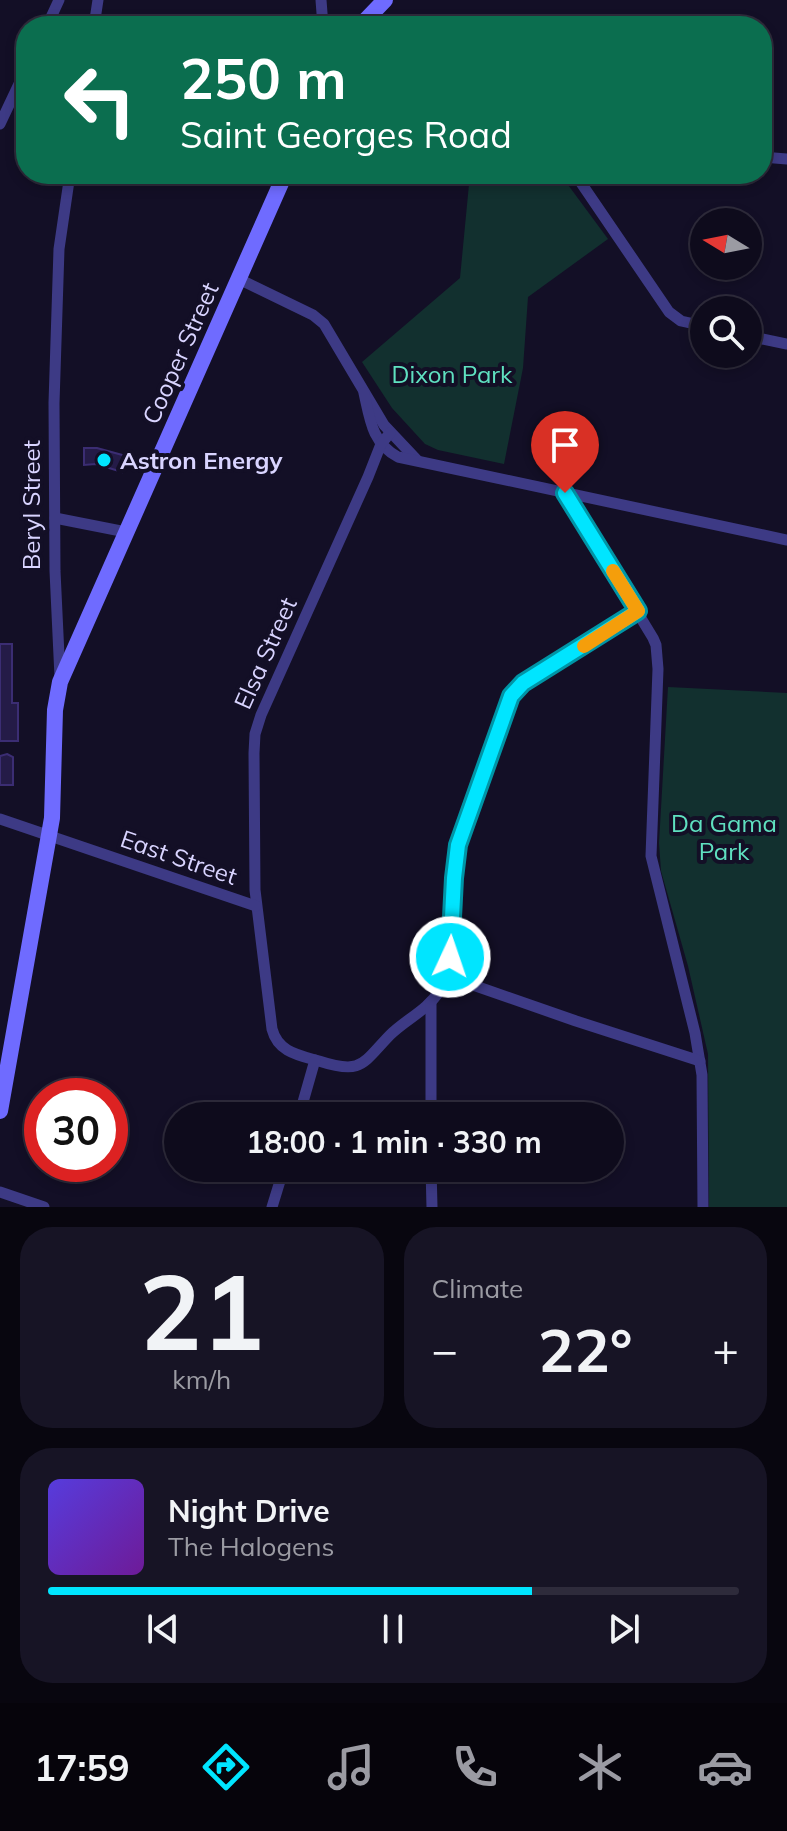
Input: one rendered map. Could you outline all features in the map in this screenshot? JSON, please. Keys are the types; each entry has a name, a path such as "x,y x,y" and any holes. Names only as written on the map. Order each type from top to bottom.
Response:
{"main road":[{"path":"370,16 385,0"},
{"name":"Cooper Street","path":"60,682 281,184"},
{"name":"Beryl Street","path":"0,1111 49,836 54,792 55,710 60,682"}],"street":[{"path":"0,124 16,90"},
{"name":"Beryl Street","path":"60,682 54,403 59,249 69,184"},
{"path":"582,184 669,312 681,321 690,323"},
{"path":"239,279 313,315 324,324 394,437 417,460"},
{"path":"762,339 787,344"},
{"path":"364,393 381,444 398,457 787,540"},
{"name":"Elsa Street","path":"256,906 256,728 381,444 394,437"},
{"name":"Elsa Street","path":"368,477 391,453 394,437"},
{"path":"565,493 656,645 651,856 700,1061 703,1207"},
{"path":"55,518 126,532"},
{"path":"638,611 523,683 511,696 456,855 447,976 700,1061"},
{"name":"East Street","path":"0,819 256,906 274,1036 286,1050 340,1067 355,1067 364,1062 395,1030 420,1013 440,991 447,976"},
{"path":"431,1002 431,1102"},
{"path":"303,1102 315,1060"},
{"path":"272,1207 280,1182"},
{"path":"431,1182 432,1207"},
{"path":"0,1192 44,1207"}],"green space":[{"name":"Dixon Park","path":"469,184 567,184 608,239 528,297 523,368 504,464 438,450 425,444 392,408 362,362 460,278"},
{"name":"Da Gama Park","path":"668,687 787,693 787,1207 709,1207 708,1054 688,966 661,871 659,843"}],"building":[{"path":"84,448 97,448 126,456 122,472 96,464 84,465"},
{"path":"0,644 12,644 12,703 18,703 18,741 0,741"},
{"path":"7,754 13,757 13,785 0,785 0,756"}],"slow traffic":[{"path":"584,646 638,611 613,571"}],"place":[{"name":"Astron Energy","path":"104,460"}],"route":[{"path":"450,957 458,845 511,696 523,683 638,611 565,493"}]}
